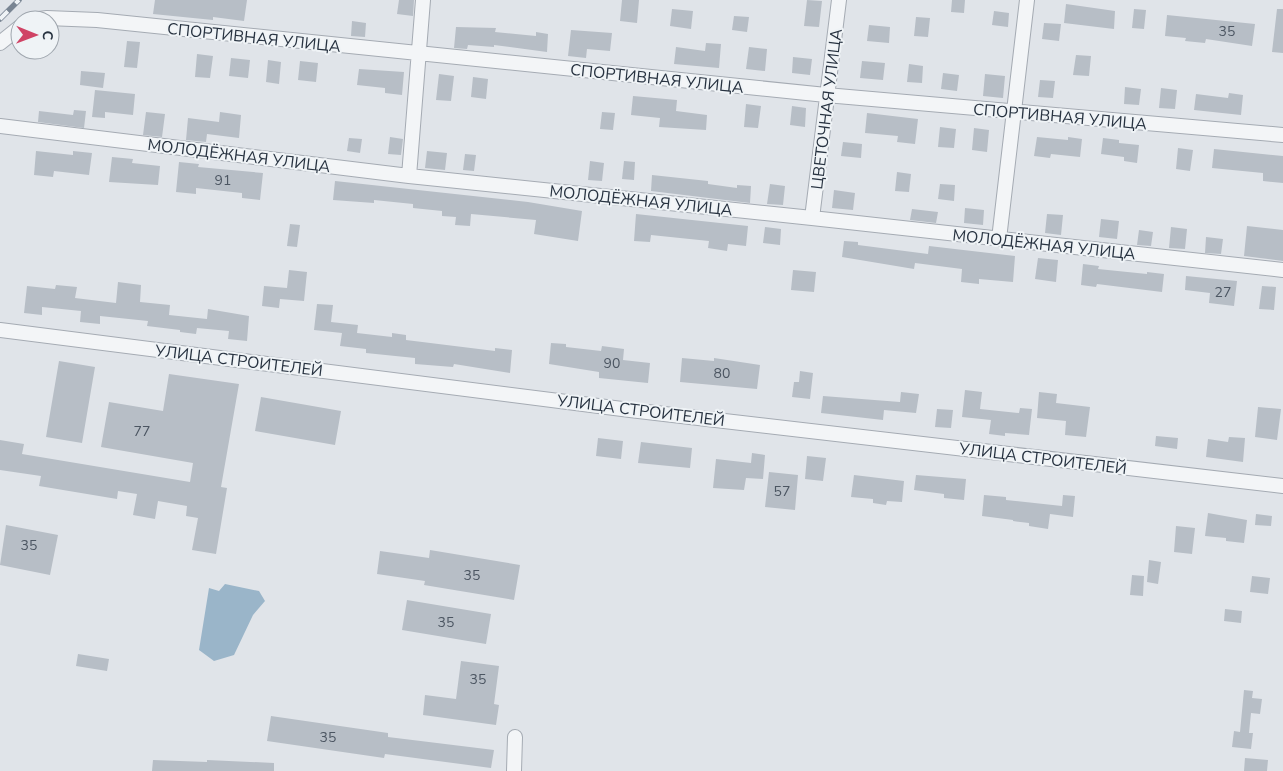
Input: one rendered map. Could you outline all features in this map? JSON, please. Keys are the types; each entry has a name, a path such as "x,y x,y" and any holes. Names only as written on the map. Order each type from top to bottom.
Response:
{"street":[{"path":"409,176 423,0"},
{"name":"ЦВЕТОЧНАЯ УЛИЦА","path":"812,218 839,0"},
{"path":"999,239 1027,0"},
{"name":"СПОРТИВНАЯ УЛИЦА","path":"60,19 97,20 826,95 1283,135"},
{"path":"0,43 10,35"},
{"name":"МОЛОДЁЖНАЯ УЛИЦА","path":"0,126 409,176 1283,270"},
{"name":"УЛИЦА СТРОИТЕЛЕЙ","path":"0,330 630,410 1283,486"},
{"path":"514,737 514,771"}],"water":[{"path":"225,584 259,591 265,601 253,615 234,655 214,661 199,650 209,588 219,591"}],"building":[{"path":"155,0 247,0 244,21 213,17 213,20 153,14"},
{"path":"399,0 414,0 413,16 397,14"},
{"path":"622,0 639,0 637,23 620,21"},
{"path":"807,0 822,1 819,27 804,26"},
{"path":"952,0 965,0 964,13 951,12"},
{"path":"1066,4 1115,11 1114,29 1064,23"},
{"path":"672,9 693,11 691,29 670,26"},
{"path":"1134,9 1146,10 1144,29 1132,28"},
{"path":"1277,9 1283,9 1283,53 1272,52"},
{"path":"994,11 1009,13 1008,27 992,25"},
{"path":"1167,15 1255,24 1252,46 1206,39 1205,43 1185,41 1186,38 1165,36"},
{"path":"734,16 749,17 747,32 732,30"},
{"path":"916,17 930,18 928,37 914,36"},
{"path":"352,21 366,23 365,37 351,36"},
{"path":"1044,23 1061,24 1059,41 1042,39"},
{"path":"869,25 890,27 889,43 867,41"},
{"path":"456,27 496,28 495,32 536,36 536,32 548,34 547,52 494,45 494,47 468,45 467,49 454,48"},
{"path":"571,30 612,33 610,51 587,49 586,58 568,56"},
{"path":"127,41 140,42 137,68 124,67"},
{"path":"706,43 721,44 719,68 674,64 676,47 705,51"},
{"path":"749,47 767,49 765,71 746,69"},
{"path":"197,54 213,56 210,78 195,77"},
{"path":"1076,55 1091,56 1089,76 1073,75"},
{"path":"793,57 812,59 810,75 792,73"},
{"path":"231,58 250,60 248,78 229,76"},
{"path":"268,60 281,62 279,84 266,82"},
{"path":"300,61 318,63 316,82 298,80"},
{"path":"862,61 885,63 883,80 860,78"},
{"path":"909,64 923,66 922,83 907,82"},
{"path":"359,69 404,72 402,95 385,93 385,88 357,85"},
{"path":"81,71 105,73 103,88 80,85"},
{"path":"943,73 959,75 957,91 941,89"},
{"path":"439,74 454,76 451,101 436,100"},
{"path":"985,74 1005,76 1003,98 983,96"},
{"path":"473,77 488,79 486,99 471,97"},
{"path":"1040,80 1055,81 1053,98 1038,97"},
{"path":"1125,87 1141,89 1139,105 1124,104"},
{"path":"1161,88 1177,90 1175,109 1159,108"},
{"path":"95,90 135,94 133,115 105,112 105,118 92,117"},
{"path":"1229,93 1243,95 1241,115 1194,110 1196,94 1228,98"},
{"path":"633,96 677,100 676,111 707,115 706,130 659,127 660,118 631,115"},
{"path":"746,104 761,106 758,128 744,127"},
{"path":"792,106 806,108 805,127 790,125"},
{"path":"74,110 86,111 84,128 38,122 39,111 73,115"},
{"path":"146,112 165,114 162,137 143,135"},
{"path":"220,112 241,115 239,138 207,134 206,142 186,140 188,118 219,122"},
{"path":"602,112 615,113 613,130 600,129"},
{"path":"867,113 918,119 915,144 897,142 898,136 865,133"},
{"path":"940,127 956,129 954,148 938,147"},
{"path":"974,128 989,130 987,152 972,150"},
{"path":"390,137 403,139 401,155 388,154"},
{"path":"1037,137 1068,140 1068,137 1082,139 1080,157 1051,154 1050,158 1034,156"},
{"path":"349,138 362,139 360,153 347,151"},
{"path":"1103,138 1119,140 1119,143 1139,145 1137,163 1124,161 1124,157 1101,154"},
{"path":"843,142 862,144 861,158 841,156"},
{"path":"1178,148 1193,150 1190,171 1176,169"},
{"path":"1214,149 1283,156 1283,183 1263,181 1263,173 1212,168"},
{"path":"36,151 73,155 73,151 92,153 89,175 54,171 53,177 34,175"},
{"path":"427,151 447,153 445,170 425,168"},
{"path":"465,154 476,155 474,171 463,170"},
{"path":"112,157 133,159 132,163 160,166 158,185 109,182"},
{"path":"590,161 604,163 602,181 588,180"},
{"path":"624,161 635,162 634,180 622,179"},
{"path":"179,162 199,164 198,167 263,173 260,200 242,198 242,193 196,188 196,194 176,192"},
{"path":"897,172 911,174 909,192 895,191"},
{"path":"652,175 708,181 708,184 737,188 737,185 751,186 750,203 651,191"},
{"path":"335,181 528,202 582,211 578,241 534,234 536,220 471,214 470,226 455,225 456,217 442,216 442,211 413,208 413,204 374,200 374,203 333,200"},
{"path":"770,184 785,186 783,205 767,204"},
{"path":"940,184 955,185 954,201 938,199"},
{"path":"834,190 855,193 853,210 832,208"},
{"path":"965,208 984,210 983,225 964,223"},
{"path":"912,209 938,212 936,223 910,220"},
{"path":"636,214 748,226 746,246 728,244 727,251 708,248 709,241 651,235 650,242 634,241"},
{"path":"1047,214 1063,215 1061,235 1045,233"},
{"path":"1101,219 1119,221 1117,239 1099,237"},
{"path":"290,224 300,225 297,247 287,246"},
{"path":"1247,226 1283,230 1283,261 1244,256"},
{"path":"765,227 781,229 780,245 763,243"},
{"path":"1171,227 1187,229 1185,249 1169,248"},
{"path":"1139,230 1153,232 1151,246 1137,245"},
{"path":"1206,237 1223,239 1221,254 1205,253"},
{"path":"844,241 858,242 858,245 928,254 929,246 1015,256 1013,282 979,279 979,284 961,282 962,269 915,263 914,269 842,257"},
{"path":"1038,258 1058,260 1056,282 1035,279"},
{"path":"1083,264 1099,266 1098,269 1164,274 1162,292 1097,284 1096,287 1081,285"},
{"path":"289,270 307,272 304,301 280,299 279,308 262,306 264,286 287,288"},
{"path":"793,270 816,272 814,292 791,290"},
{"path":"1186,276 1237,281 1234,306 1209,303 1210,293 1185,290"},
{"path":"118,282 141,285 140,302 170,305 169,315 207,319 208,309 249,316 247,341 228,339 229,331 197,328 196,334 147,326 148,321 100,316 100,324 80,322 81,311 42,307 42,315 24,313 27,286 55,289 56,285 77,287 75,298 116,303"},
{"path":"1262,286 1276,287 1274,310 1259,309"},
{"path":"317,304 333,305 331,322 358,325 357,333 392,337 392,333 406,335 406,340 495,351 495,348 512,350 510,373 454,364 453,367 415,364 415,358 366,353 366,349 340,346 342,333 314,330"},
{"path":"551,343 566,344 566,347 601,351 602,346 624,349 623,360 650,363 648,383 599,378 599,372 549,364"},
{"path":"682,358 714,361 714,358 760,365 757,389 680,382"},
{"path":"59,361 95,367 82,443 46,437"},
{"path":"800,371 813,373 810,399 792,397 794,382 799,382"},
{"path":"169,374 239,384 221,487 227,488 216,554 192,550 198,518 186,516 187,506 158,501 155,519 133,515 137,494 118,491 117,499 39,486 41,476 0,470 0,440 24,444 22,454 190,482 193,463 101,447 109,402 163,411"},
{"path":"965,390 982,392 980,409 1019,413 1020,408 1032,409 1029,435 1005,433 1005,436 989,434 991,420 962,417"},
{"path":"901,392 919,394 916,413 884,410 883,420 821,413 823,396 900,402"},
{"path":"1039,392 1057,394 1056,403 1090,407 1086,437 1065,435 1066,421 1037,418"},
{"path":"261,397 341,411 335,445 255,431"},
{"path":"1258,407 1281,409 1277,440 1255,437"},
{"path":"937,409 953,410 951,428 935,427"},
{"path":"1156,436 1178,438 1177,449 1155,446"},
{"path":"1229,437 1245,438 1243,462 1206,457 1208,439 1228,442"},
{"path":"598,438 623,441 621,459 596,456"},
{"path":"641,442 692,448 690,468 638,463"},
{"path":"752,453 765,455 763,479 746,478 744,490 713,488 716,459 751,463"},
{"path":"807,456 826,458 823,481 805,479"},
{"path":"769,472 798,475 795,510 765,507"},
{"path":"854,475 904,481 902,502 887,501 886,505 873,503 873,499 851,497"},
{"path":"916,475 966,479 964,500 944,498 944,494 914,490"},
{"path":"984,495 1006,497 1006,500 1062,506 1063,495 1075,496 1073,517 1050,514 1048,529 1029,526 1029,523 982,516"},
{"path":"1208,513 1247,520 1244,543 1226,541 1226,538 1205,536"},
{"path":"1256,514 1272,516 1271,526 1255,525"},
{"path":"6,525 58,535 50,575 0,565"},
{"path":"1176,526 1195,528 1192,554 1174,552"},
{"path":"430,550 520,565 514,600 424,585 425,581 377,574 380,551 429,558"},
{"path":"1149,560 1161,562 1158,584 1147,582"},
{"path":"1132,575 1144,576 1143,596 1130,595"},
{"path":"1252,576 1270,578 1268,594 1250,592"},
{"path":"407,600 491,614 486,644 402,630"},
{"path":"1225,609 1242,611 1241,623 1224,621"},
{"path":"78,654 109,659 107,671 76,666"},
{"path":"461,661 499,666 494,704 499,705 496,725 423,715 425,695 456,699"},
{"path":"1244,690 1253,691 1252,698 1262,699 1260,714 1251,713 1249,733 1253,733 1251,749 1232,747 1234,731 1240,732"},
{"path":"271,716 388,733 388,737 494,750 491,768 385,754 384,758 267,741"},
{"path":"1245,758 1268,760 1267,771 1244,771"},
{"path":"153,760 274,763 274,771 152,771"}],"railway":[{"path":"0,19 19,0"}]}
